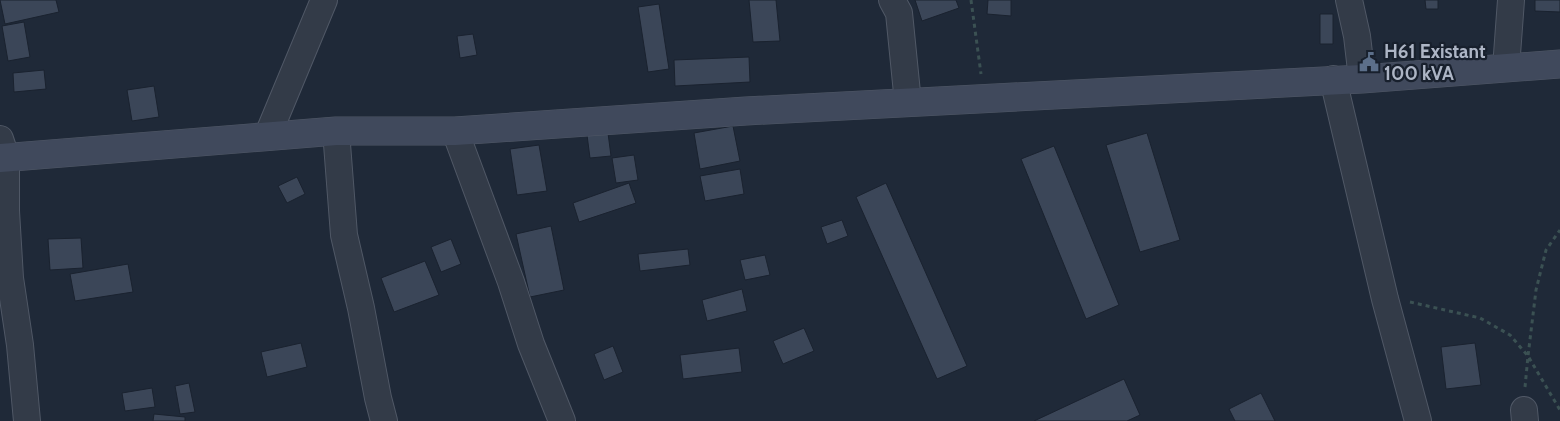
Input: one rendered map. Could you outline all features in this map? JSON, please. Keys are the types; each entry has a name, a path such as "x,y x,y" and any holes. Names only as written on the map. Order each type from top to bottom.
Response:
{"street":[{"path":"267,137 324,0"},
{"path":"892,0 899,13 908,103"},
{"path":"1349,0 1362,79"},
{"path":"1506,68 1510,0"},
{"path":"27,421 20,345 10,278 2,151 336,132 455,132 746,111 1333,79 1362,79 1560,64"},
{"path":"1333,79 1385,299 1418,421"},
{"path":"336,132 344,235 384,421"},
{"path":"455,132 511,282 531,344 562,421"}],"path":[{"path":"971,0 984,98"},
{"path":"1525,416 1528,356 1536,290 1546,250 1560,230"},
{"path":"1385,299 1480,318 1510,335 1528,356 1560,410"}],"building":[{"path":"0,0 56,0 59,12 5,24"},
{"path":"749,0 776,0 780,41 753,42"},
{"path":"915,0 956,0 959,8 922,21"},
{"path":"988,0 1011,0 1011,16 987,14"},
{"path":"1425,0 1438,0 1438,9 1426,9"},
{"path":"1535,0 1560,0 1560,12 1535,11"},
{"path":"659,4 669,69 648,72 638,7"},
{"path":"1320,14 1333,14 1333,44 1320,44"},
{"path":"24,22 30,57 8,61 2,26"},
{"path":"473,34 477,55 460,58 457,36"},
{"path":"749,57 750,82 675,86 674,60"},
{"path":"44,70 46,89 14,92 13,73"},
{"path":"154,86 159,117 132,121 127,90"},
{"path":"733,126 740,161 700,169 694,133"},
{"path":"608,133 611,156 590,158 587,135"},
{"path":"1147,133 1180,240 1140,252 1106,145"},
{"path":"539,145 547,191 517,195 510,149"},
{"path":"1054,146 1119,305 1086,319 1021,159"},
{"path":"634,155 638,180 616,183 612,158"},
{"path":"740,169 744,194 705,201 700,176"},
{"path":"297,177 305,194 287,203 278,186"},
{"path":"629,183 636,203 579,222 573,203"},
{"path":"886,183 967,366 937,379 856,197"},
{"path":"842,220 848,236 827,244 821,227"},
{"path":"551,226 564,290 530,297 516,234"},
{"path":"81,238 83,268 50,270 48,239"},
{"path":"451,239 461,264 441,272 431,247"},
{"path":"688,249 690,265 640,271 638,254"},
{"path":"765,255 770,275 745,280 740,260"},
{"path":"425,261 439,295 394,312 381,278"},
{"path":"128,264 133,292 75,301 70,274"},
{"path":"742,289 747,311 707,321 702,300"},
{"path":"804,328 814,351 783,364 773,341"},
{"path":"301,343 307,367 267,377 261,352"},
{"path":"1475,343 1481,385 1446,389 1441,347"},
{"path":"613,346 623,372 604,380 594,354"},
{"path":"739,348 742,372 683,379 680,355"},
{"path":"1124,379 1140,415 1127,421 1034,421"},
{"path":"189,383 195,412 180,414 175,386"},
{"path":"152,388 155,407 125,411 122,393"},
{"path":"1261,393 1275,421 1235,421 1229,409"},
{"path":"154,414 185,417 185,421 153,421"}],"place":[{"name":"H61 Existant 100 kVA","path":"1369,62"}]}
